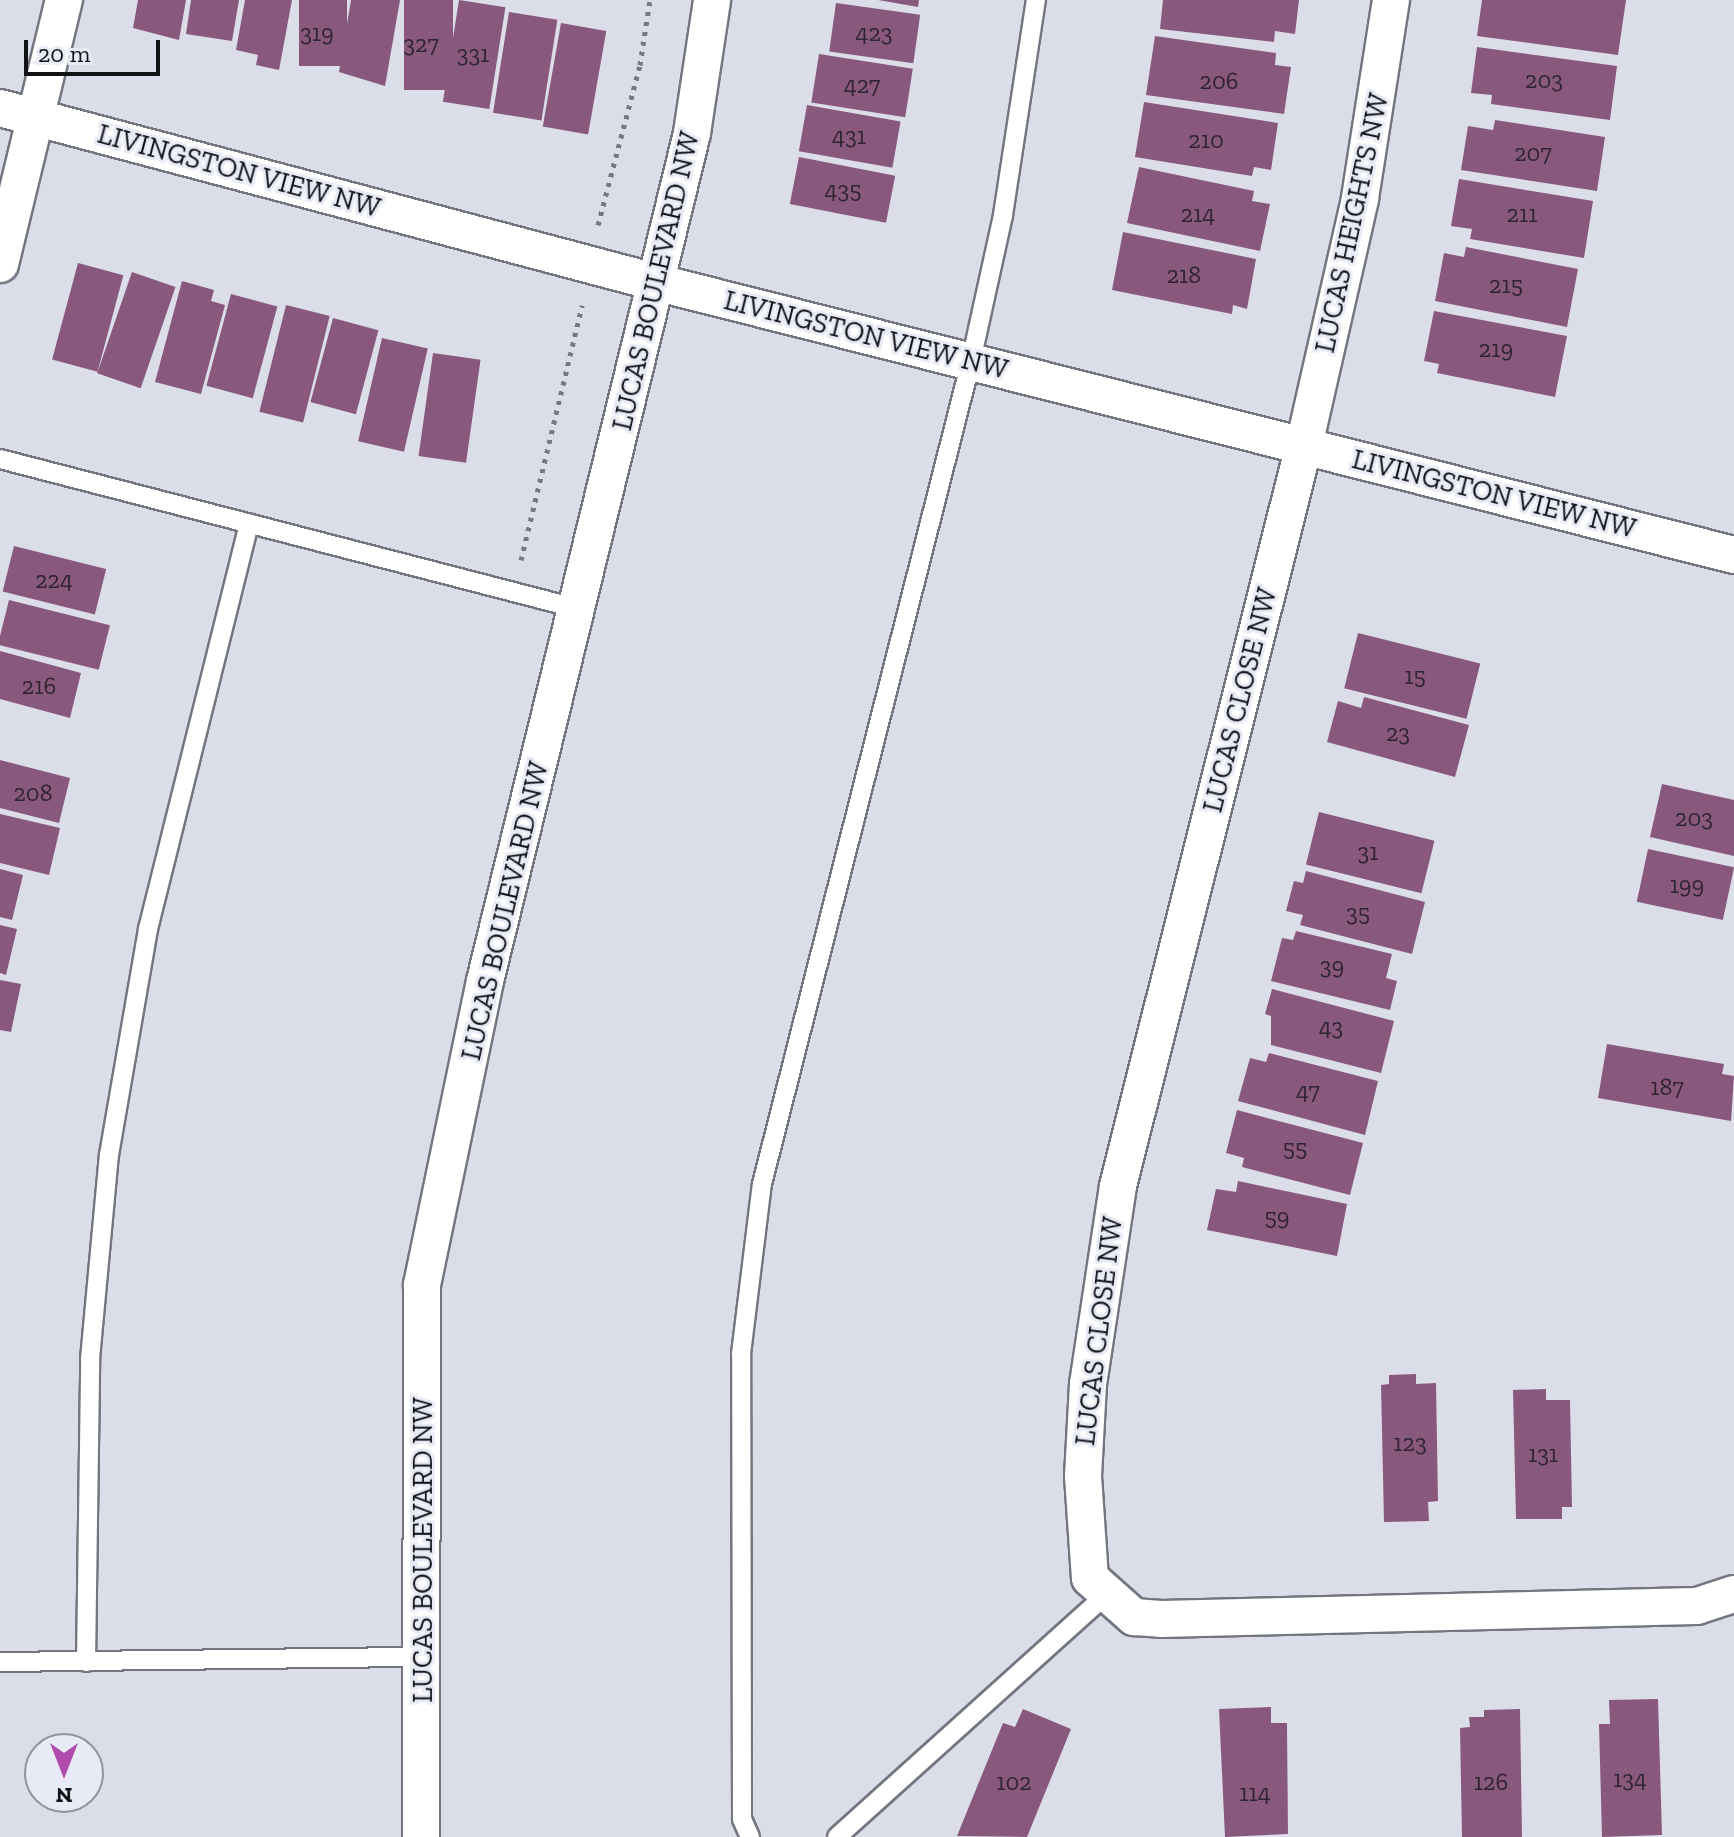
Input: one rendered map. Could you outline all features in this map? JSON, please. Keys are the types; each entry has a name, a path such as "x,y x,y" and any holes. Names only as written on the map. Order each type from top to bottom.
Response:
{"street":[{"path":"0,264 39,117 64,0"},
{"name":"LUCAS BOULEVARD NW","path":"421,1837 424,1657 422,1285 485,981 579,609 692,133 712,0"},
{"name":"LUCAS HEIGHTS NW","path":"1304,445 1360,199 1391,0"},
{"name":"LIVINGSTON VIEW NW","path":"0,108 655,282 1734,555"},
{"name":"LUCAS CLOSE NW","path":"1104,1597 1090,1578 1084,1549 1083,1476 1102,1272 1122,1171 1304,445"},
{"path":"1104,1597 1134,1617 1161,1619 1697,1606 1734,1594"}],"lane":[{"path":"750,1837 742,1819 741,1354 762,1184 971,361 1003,215 1036,0"},
{"path":"0,459 579,609"},
{"path":"86,1662 90,1359 109,1155 148,929 249,523"},
{"path":"837,1837 1104,1597"},
{"path":"0,1662 424,1657"}],"building":[{"path":"138,0 186,0 179,40 133,28"},
{"path":"191,0 239,0 232,41 186,34"},
{"path":"245,0 292,0 279,70 256,65 258,55 236,50"},
{"path":"299,0 347,0 347,66 299,66"},
{"path":"351,0 400,0 385,86 339,72"},
{"path":"404,0 453,0 453,90 404,90"},
{"path":"459,0 505,7 489,109 443,102"},
{"path":"878,0 919,0 918,7"},
{"path":"1163,0 1299,0 1295,34 1275,31 1274,42 1160,29"},
{"path":"1482,0 1626,0 1618,55 1477,36"},
{"path":"836,3 920,15 913,63 829,52"},
{"path":"509,12 557,20 541,120 493,113"},
{"path":"561,23 606,31 588,134 543,126"},
{"path":"1155,36 1276,53 1275,65 1291,67 1284,114 1146,95"},
{"path":"1477,47 1617,66 1610,120 1491,104 1492,95 1471,93"},
{"path":"819,54 913,69 905,117 811,102"},
{"path":"1144,102 1278,123 1271,170 1254,167 1252,176 1135,157"},
{"path":"807,105 901,121 892,168 799,151"},
{"path":"1495,120 1605,137 1597,191 1461,170 1468,126 1493,130"},
{"path":"799,157 895,176 886,223 790,204"},
{"path":"1139,167 1254,191 1252,201 1270,204 1260,251 1127,223"},
{"path":"1459,179 1593,201 1584,258 1470,239 1472,229 1451,226"},
{"path":"1123,232 1256,259 1247,309 1233,305 1232,314 1112,290"},
{"path":"1466,247 1578,269 1567,327 1435,301 1444,253 1464,257"},
{"path":"78,263 123,275 98,372 52,360"},
{"path":"132,272 175,287 141,388 97,373"},
{"path":"182,281 214,290 211,301 225,305 201,394 155,382"},
{"path":"231,294 277,306 253,398 206,386"},
{"path":"286,305 330,316 303,423 259,412"},
{"path":"1434,311 1567,336 1555,397 1437,373 1439,364 1424,361"},
{"path":"333,318 378,330 356,414 310,402"},
{"path":"382,338 428,349 404,452 358,441"},
{"path":"433,353 481,360 466,463 419,456"},
{"path":"14,546 106,569 95,615 3,592"},
{"path":"9,600 110,625 99,670 0,645"},
{"path":"1358,633 1480,663 1466,719 1344,688"},
{"path":"0,651 81,673 70,718 0,699"},
{"path":"1364,697 1469,725 1455,777 1327,742 1338,701 1361,708"},
{"path":"0,760 70,778 59,823 0,808"},
{"path":"1662,784 1734,800 1734,856 1650,837"},
{"path":"1319,812 1434,841 1421,893 1306,864"},
{"path":"0,814 60,828 49,875 0,863"},
{"path":"1648,849 1734,867 1723,920 1637,902"},
{"path":"0,869 23,875 12,920 0,917"},
{"path":"1306,871 1425,902 1412,954 1300,925 1303,915 1286,911 1294,881 1303,883"},
{"path":"0,925 17,929 6,975 0,973"},
{"path":"1296,931 1392,954 1386,978 1397,981 1390,1010 1271,981 1282,938 1293,940"},
{"path":"0,980 21,984 11,1032 0,1030"},
{"path":"1272,989 1394,1021 1381,1073 1271,1045 1271,1016 1265,1014"},
{"path":"1607,1044 1724,1064 1722,1074 1734,1076 1731,1121 1598,1098"},
{"path":"1269,1053 1378,1081 1365,1135 1238,1101 1250,1058 1266,1062"},
{"path":"1237,1110 1363,1143 1350,1195 1242,1167 1244,1158 1226,1153"},
{"path":"1238,1181 1347,1204 1337,1256 1207,1230 1216,1189 1236,1192"},
{"path":"1416,1374 1416,1384 1436,1383 1438,1501 1428,1502 1429,1521 1384,1522 1381,1385 1389,1384 1389,1375"},
{"path":"1546,1389 1546,1400 1570,1400 1572,1507 1562,1507 1562,1519 1516,1519 1513,1390"},
{"path":"1658,1699 1662,1835 1602,1837 1599,1724 1610,1724 1609,1700"},
{"path":"1271,1707 1271,1723 1287,1723 1288,1834 1225,1837 1219,1709"},
{"path":"1023,1709 1071,1729 1027,1837 957,1836 1003,1723 1015,1727"},
{"path":"1520,1709 1522,1837 1462,1837 1460,1728 1470,1727 1469,1717 1484,1717 1484,1710"}]}
